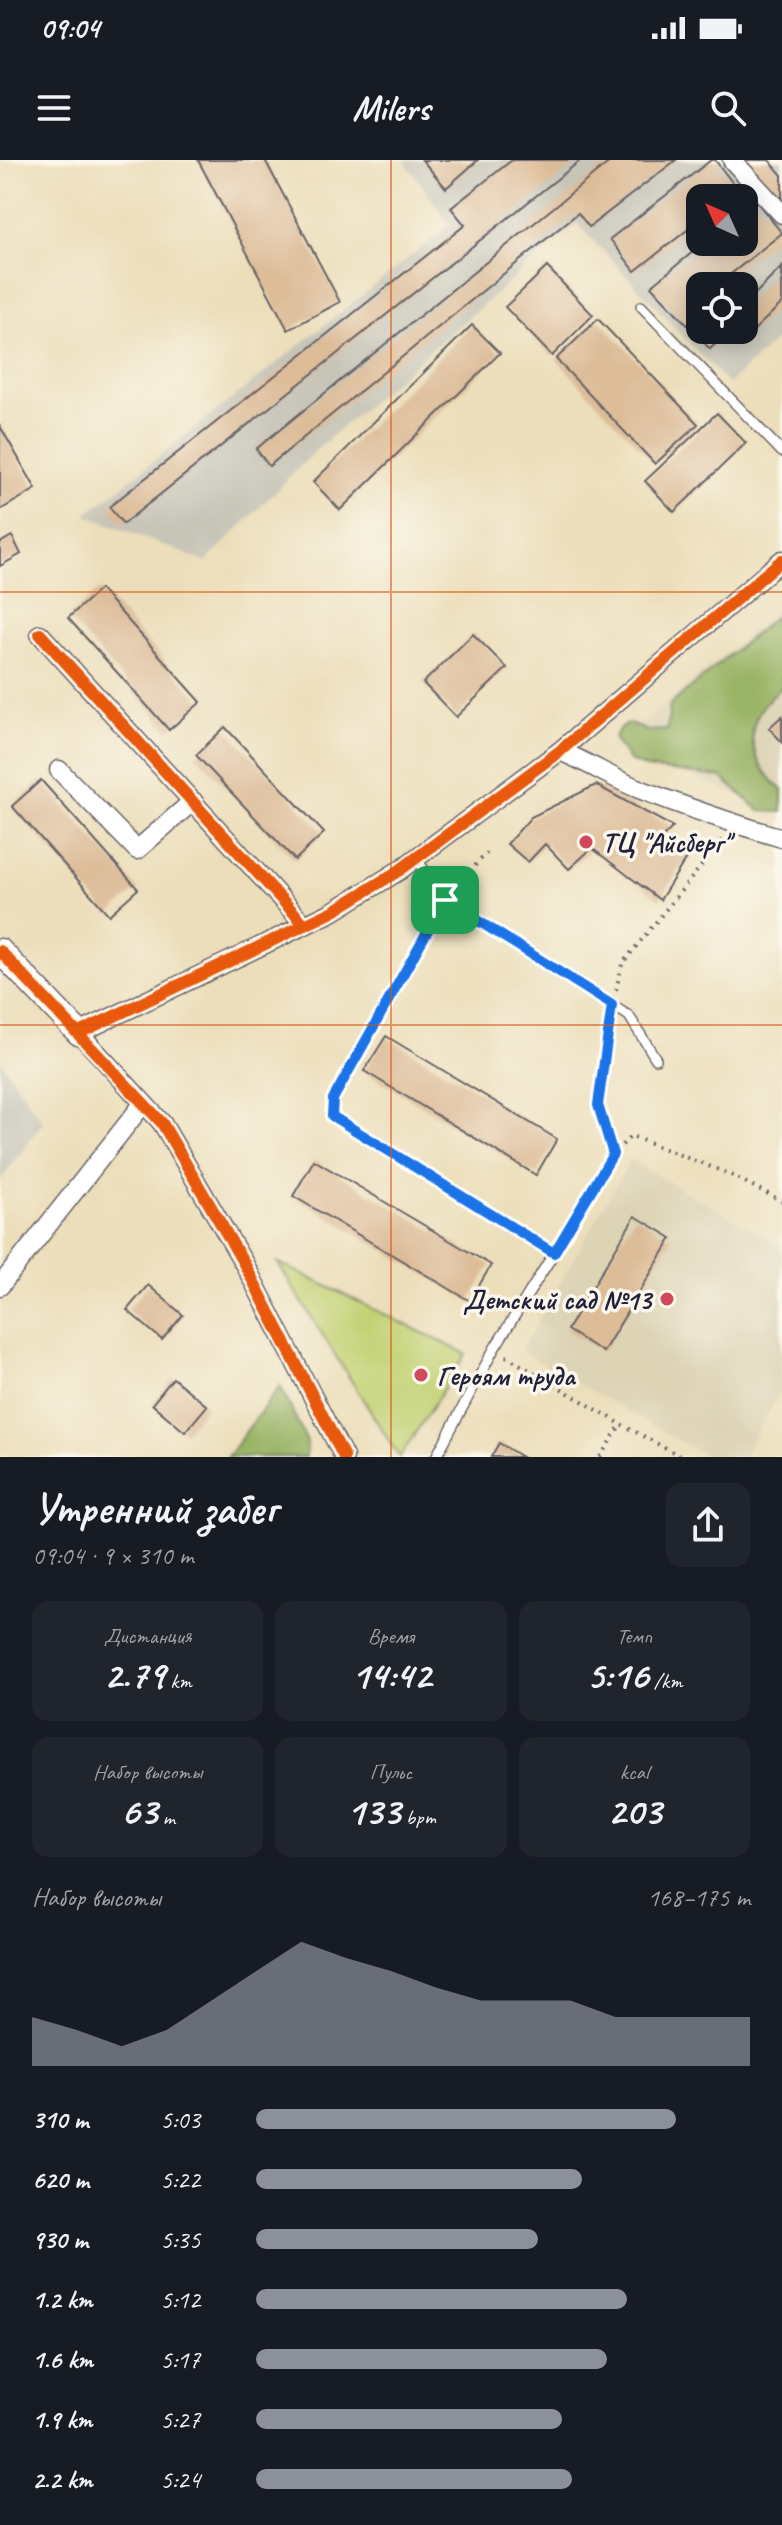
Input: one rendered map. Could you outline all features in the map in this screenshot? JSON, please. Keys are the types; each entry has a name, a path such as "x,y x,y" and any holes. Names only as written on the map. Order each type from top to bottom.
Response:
{"street":[{"path":"732,160 782,214"},
{"path":"79,1033 332,912 416,858 560,751 782,560"},
{"path":"40,634 305,925"},
{"path":"560,751 637,788 782,838"},
{"path":"59,770 137,850 193,801"},
{"path":"0,951 162,1123 246,1267 339,1454"},
{"path":"0,1286 143,1104"}],"lane":[{"path":"641,306 782,452"},
{"path":"416,858 445,900 629,1016 656,1059"},
{"path":"332,1116 554,1253"},
{"path":"436,1457 494,1349 613,1154"}],"path":[{"path":"735,824 622,964 612,1005 598,1105 613,1154 631,1136 729,1174 782,1201"},
{"path":"332,1116 333,1099 445,900 487,853"},
{"path":"494,1349 682,1457"},
{"path":"600,1457 621,1424"}],"shaded area":[{"path":"404,160 782,160 782,334 728,384 690,344 758,344 758,272 686,272 686,339 577,223 319,447 206,562 86,515 450,225"},
{"path":"782,606 782,811 613,748"},
{"path":"0,1060 43,1122 0,1181"},
{"name":"Детский сад №13","path":"630,1160 782,1246 782,1388 743,1457 708,1457 521,1351"}],"green space":[{"path":"782,611 782,687 759,712 752,738 760,764 782,790 782,812 760,811 721,777 646,768 629,761 614,738 619,729 630,723 647,731 667,730 670,705"},
{"path":"277,1262 466,1354 400,1457 399,1457"},
{"path":"280,1386 307,1442 306,1457 227,1457"}],"building":[{"path":"198,160 265,160 340,302 288,330"},
{"path":"422,160 478,160 446,188"},
{"path":"512,160 581,160 123,524 109,507 465,225 451,208"},
{"path":"612,160 676,160 589,227 578,213 269,466 256,449"},
{"path":"711,160 715,160 733,184 686,184 686,231 635,271 610,239"},
{"path":"741,160 769,160 782,175 782,197 777,202"},
{"path":"758,203 782,233 758,252"},
{"path":"688,256 753,256 733,272 686,272 686,323 651,286"},
{"path":"547,267 593,315 552,356 505,307"},
{"path":"782,267 782,303 758,326 758,291"},
{"path":"598,319 698,424 655,464 556,359"},
{"path":"472,325 500,353 340,510 313,482"},
{"path":"717,413 746,443 674,512 645,481"},
{"path":"0,426 36,489 0,510"},
{"path":"12,536 21,554 0,566 0,543"},
{"path":"100,589 201,702 169,730 68,618"},
{"path":"473,634 507,668 456,717 423,683"},
{"path":"782,716 782,742 769,728"},
{"path":"225,727 324,833 295,860 196,755"},
{"path":"41,780 138,889 109,915 12,806"},
{"name":"ТЦ \"Айсберг\"","path":"596,785 673,827 660,840 687,857 660,900 592,848 569,869 545,844 528,862 507,844 531,817"},
{"path":"386,1036 557,1139 536,1175 364,1071"},
{"path":"314,1160 491,1265 470,1301 293,1196"},
{"path":"635,1216 672,1238 603,1352 567,1330"},
{"path":"148,1285 183,1315 162,1340 127,1310"},
{"path":"173,1378 207,1406 185,1432 152,1404"},
{"path":"499,1443 522,1457 491,1457"}],"cycle path":[{"path":"79,1033 332,912 400,870 560,751 782,560"},
{"path":"40,634 305,925"},
{"path":"0,951 162,1123 246,1267 344,1457"}],"place":[{"name":"ТЦ \"Айсберг\"","path":"586,842"},
{"name":"Детский сад №13","path":"667,1299"},
{"name":"Героям труда","path":"421,1375"}],"route":[{"path":"445,900 612,1005 598,1105 613,1154 554,1253 332,1116 333,1099 445,900"}]}
